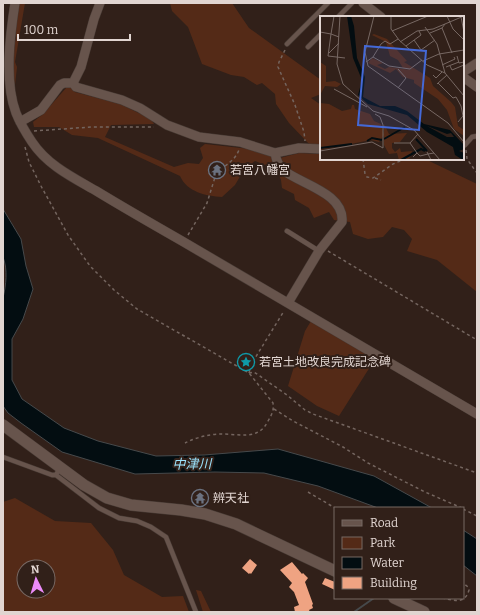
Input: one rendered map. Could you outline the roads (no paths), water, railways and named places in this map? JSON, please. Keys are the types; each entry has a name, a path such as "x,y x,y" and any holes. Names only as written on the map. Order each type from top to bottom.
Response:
{"street":[{"path":"15,3 10,39 9,62 12,99 15,112 22,126 33,144 48,161 60,170 477,414"},
{"path":"73,83 81,67 100,3"},
{"path":"363,3 380,16"},
{"path":"464,71 477,63"},
{"path":"464,78 477,87"},
{"path":"22,126 41,110 60,85 64,83 73,83 76,87 122,100 140,108 167,125 198,137 242,143 275,153 303,148 320,149"},
{"path":"275,153 283,170 322,191 334,202 342,214 342,222 320,249 288,303"},
{"path":"3,425 59,472 107,498 131,505 205,514 236,524 334,571"},
{"path":"396,599 424,612"}],"lane":[{"path":"287,44 328,3"},
{"path":"339,16 352,3"},
{"path":"308,47 320,35"},
{"path":"465,145 472,137 477,136"},
{"path":"287,231 320,249"},
{"path":"3,457 52,475 59,472 99,508 119,518 137,521 151,527 166,537 196,612"}],"water":[{"name":"中津川","path":"3,209 21,239 26,266 33,289 23,319 12,339 12,380 22,399 64,428 98,441 156,456 204,455 278,449 374,476 430,507 375,507 318,486 264,473 215,472 135,474 62,452 8,413 3,406 3,298 6,267 3,257"},
{"path":"464,531 477,539 477,576 464,566"}],"waterway":[{"path":"354,612 373,599"}],"place":[{"name":"若宮八幡宮","path":"217,170"},
{"name":"若宮土地改良完成記念碑","path":"246,362"},
{"name":"辨天社","path":"200,498"}]}
